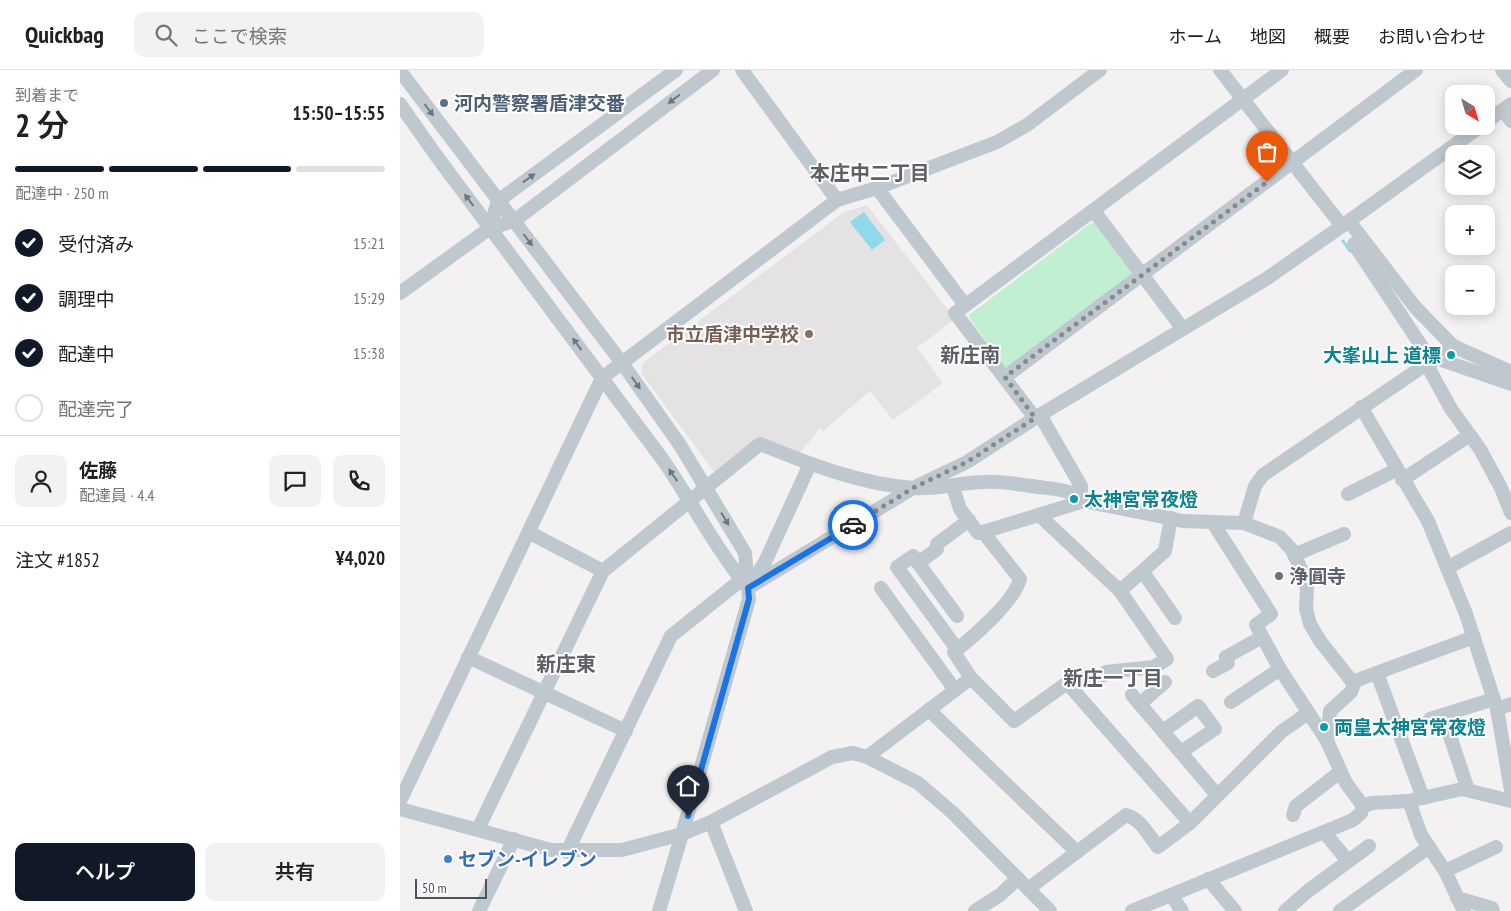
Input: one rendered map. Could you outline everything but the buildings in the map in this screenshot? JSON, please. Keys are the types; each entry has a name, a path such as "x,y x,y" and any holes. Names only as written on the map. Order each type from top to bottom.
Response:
{"street":[{"path":"490,228 498,201 676,70"},
{"path":"400,293 490,228 514,221 713,70"},
{"path":"742,70 838,200"},
{"path":"400,801 468,657 530,533 602,378 838,200 876,188 997,142 1027,125 1100,70"},
{"path":"1220,70 1291,163 1415,307 1453,346 1511,372"},
{"path":"1082,500 1081,486 1038,416 955,313 1282,70"},
{"path":"1005,377 1416,70"},
{"path":"1502,70 1511,81"},
{"path":"400,71 622,363 680,446 745,553 745,584 749,599 659,911"},
{"path":"417,94 401,106 690,500 724,559 745,584"},
{"path":"1495,118 1508,111"},
{"path":"567,852 671,636 745,584 913,488 967,462 1038,416 1266,279 1469,135"},
{"path":"876,188 965,306"},
{"path":"1094,211 1183,329"},
{"path":"1354,244 1432,361 1451,409 1470,435 1501,488 1511,513"},
{"path":"1244,523 1255,486 1262,475 1453,346"},
{"path":"1432,361 1444,361 1511,384"},
{"path":"1361,407 1399,475 1428,521 1447,568 1474,637 1496,704 1511,790"},
{"path":"1348,494 1399,475 1470,435"},
{"path":"478,829 603,570 760,444 810,464 861,479 913,488 952,487 985,482 1021,484 1073,492 1082,500 1171,518 1213,523 1244,523 1280,537 1294,555 1307,588 1306,609 1310,624 1320,641 1352,682 1351,692 1330,711 1327,741"},
{"path":"745,584 765,562 810,464"},
{"path":"952,487 960,509 978,533 1082,500"},
{"path":"983,532 1020,579 994,616 954,652 971,678 1014,721 1079,676 1102,676 1106,672 1154,667 1167,659 1120,592 1039,515"},
{"path":"1120,592 1165,551 1171,518"},
{"path":"918,563 937,549 937,544 969,520"},
{"path":"1213,523 1271,614 1256,625 1262,637 1327,741 1340,772 1363,806"},
{"path":"530,533 603,570"},
{"path":"1294,555 1344,534"},
{"path":"1447,568 1511,534"},
{"path":"957,616 913,556 896,568 957,649"},
{"path":"1143,572 1175,618"},
{"path":"882,588 955,690"},
{"path":"1213,671 1228,662 1226,656 1262,637"},
{"path":"1352,682 1474,637"},
{"path":"468,657 626,731"},
{"path":"1231,702 1280,668"},
{"path":"1377,673 1423,798"},
{"path":"867,757 971,678"},
{"path":"1165,682 1136,699 1217,795"},
{"path":"1067,683 1190,823"},
{"path":"1468,790 1437,717 1496,704 1511,704"},
{"path":"1163,731 1198,706 1215,729 1181,752"},
{"path":"929,710 1077,852"},
{"path":"1028,889 1126,815 1133,817 1140,824 1158,847 1190,823 1281,732 1308,713"},
{"path":"400,809 551,850 567,852 622,850 682,834 710,822 832,757 853,753 867,757 918,783 953,814 1050,911"},
{"path":"1292,815 1296,806 1340,772"},
{"path":"1363,806 1372,803 1409,801 1462,789 1511,801"},
{"path":"1409,801 1422,835 1445,871 1464,911"},
{"path":"1132,911 1353,820 1361,813 1363,806"},
{"path":"710,822 746,911"},
{"path":"1324,832 1348,861"},
{"path":"479,911 514,839"},
{"path":"1285,911 1308,891 1369,846"},
{"path":"1340,911 1429,847"},
{"path":"1445,871 1496,847"},
{"path":"976,911 1000,895 1018,878"},
{"path":"1208,879 1235,911"},
{"path":"1171,894 1182,911"},
{"path":"1457,898 1492,908 1493,911"}],"shaded area":[{"name":"市立盾津中学校","path":"867,205 955,319 917,348 943,383 893,420 870,391 823,431 820,428 799,454 758,437 715,473 641,373 643,363 844,212"}],"green space":[{"path":"1091,223 1098,224 1133,271 1133,278 1012,368 1005,368 969,315"}],"water":[{"path":"864,212 885,240 872,250 850,222"}],"waterway":[{"path":"1343,241 1350,251"}],"way so far":[{"path":"853,525 913,488 967,462 1035,418 1005,377 1267,182"}],"place":[{"name":"河内警察署盾津交番","path":"444,103"},
{"name":"市立盾津中学校","path":"809,334"},
{"name":"大峯山上 道標","path":"1451,355"},
{"name":"太神宮常夜燈","path":"1074,499"},
{"name":"浄圓寺","path":"1279,576"},
{"name":"両皇太神宮常夜燈","path":"1324,727"},
{"name":"セブン-イレブン","path":"448,859"}],"district":[{"name":"本庄中二丁目","path":"870,173"},
{"name":"新庄南","path":"970,355"},
{"name":"新庄東","path":"566,664"},
{"name":"新庄一丁目","path":"1113,678"}],"route":[{"path":"688,816 749,599 748,588 853,525"}]}
